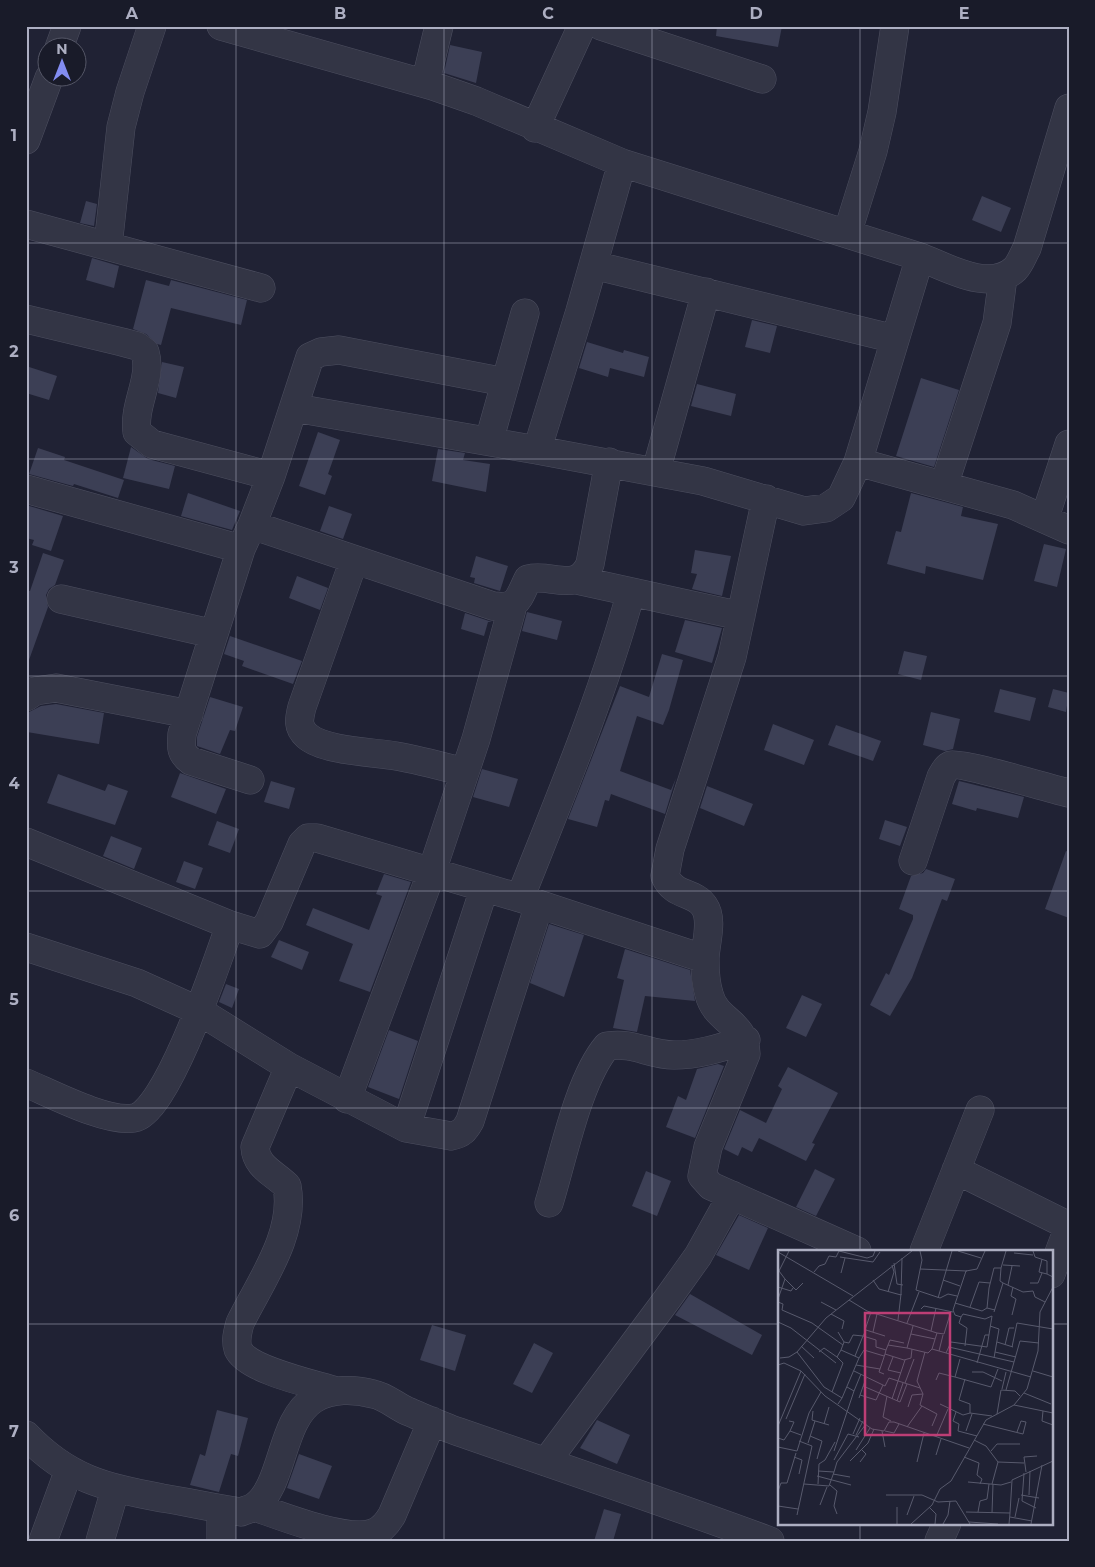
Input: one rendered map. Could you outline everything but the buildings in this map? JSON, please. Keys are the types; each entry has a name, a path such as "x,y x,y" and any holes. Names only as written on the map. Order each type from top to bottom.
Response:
{"street":[{"path":"63,38 67,26"},
{"path":"108,246 122,127 130,92 152,26"},
{"path":"221,26 425,84 476,101 535,128 622,163 920,257 973,276 988,279 1003,277 1016,268 1027,248 1069,108"},
{"path":"425,84 439,26"},
{"path":"535,128 582,26"},
{"path":"601,26 762,79"},
{"path":"847,234 873,150 882,112 895,26"},
{"path":"26,140 45,88"},
{"path":"537,450 622,163"},
{"path":"26,224 262,288"},
{"path":"294,408 656,471 703,481 804,511 826,508 841,498 858,462 920,257"},
{"path":"593,264 895,339"},
{"path":"944,485 997,323 1003,277"},
{"path":"656,471 706,292"},
{"path":"489,441 525,313"},
{"path":"26,319 137,346 145,352 147,372 135,422 137,432 144,439 152,444 270,476"},
{"path":"250,780 191,761 184,756 180,749 189,714 246,537 270,476 294,408 302,374 310,357 321,352 339,350 505,382"},
{"path":"1045,517 1069,444"},
{"path":"578,580 585,575 590,564 609,462"},
{"path":"858,462 1013,504 1045,517 1069,530"},
{"path":"26,489 354,560 492,606 504,607 512,605"},
{"path":"766,500 732,657 665,869 669,885 704,906 708,921 705,959 709,994 715,1009 733,1024 746,1040 744,1061 703,1164 702,1176 711,1186 855,1250"},
{"path":"354,560 302,708 299,722 301,729 316,742 398,757 464,772"},
{"path":"348,1099 432,871 488,697 512,605 519,598 528,580 535,578 578,580 741,616"},
{"path":"26,947 137,983 199,1011 289,1067 406,1128 451,1136 459,1134 465,1130 470,1121 529,902 612,660 631,592"},
{"path":"61,599 214,634"},
{"path":"26,697 35,691 56,688 189,714"},
{"path":"913,861 941,777 946,768 951,765 974,768 1069,794"},
{"path":"26,842 254,934 262,933 270,922 302,844 308,838 317,838 432,871 705,959"},
{"path":"406,1128 484,889"},
{"path":"26,1083 107,1116 134,1118 143,1115 158,1096 173,1069 199,1011 230,925"},
{"path":"549,1203 585,1083 595,1060 607,1046 624,1044 674,1055 710,1051 746,1040"},
{"path":"289,1067 255,1147 256,1157 262,1166 287,1186 289,1214 284,1232 240,1323 236,1337 238,1349 246,1359 259,1366 336,1391"},
{"path":"924,1250 980,1110"},
{"path":"956,1170 1069,1226 1052,1271"},
{"path":"546,1462 698,1256 732,1195"},
{"path":"26,1435 42,1451 87,1480 115,1490 241,1512 255,1507 267,1493 287,1439 298,1416 314,1399 336,1391 357,1390 376,1394 432,1421 666,1502 761,1539"},
{"path":"255,1507 318,1529 350,1533 372,1533 386,1525 392,1515 432,1421"},
{"path":"42,1541 69,1470"},
{"path":"100,1541 115,1490"},
{"path":"220,1509 221,1541"},
{"path":"939,1541 947,1524"}]}
